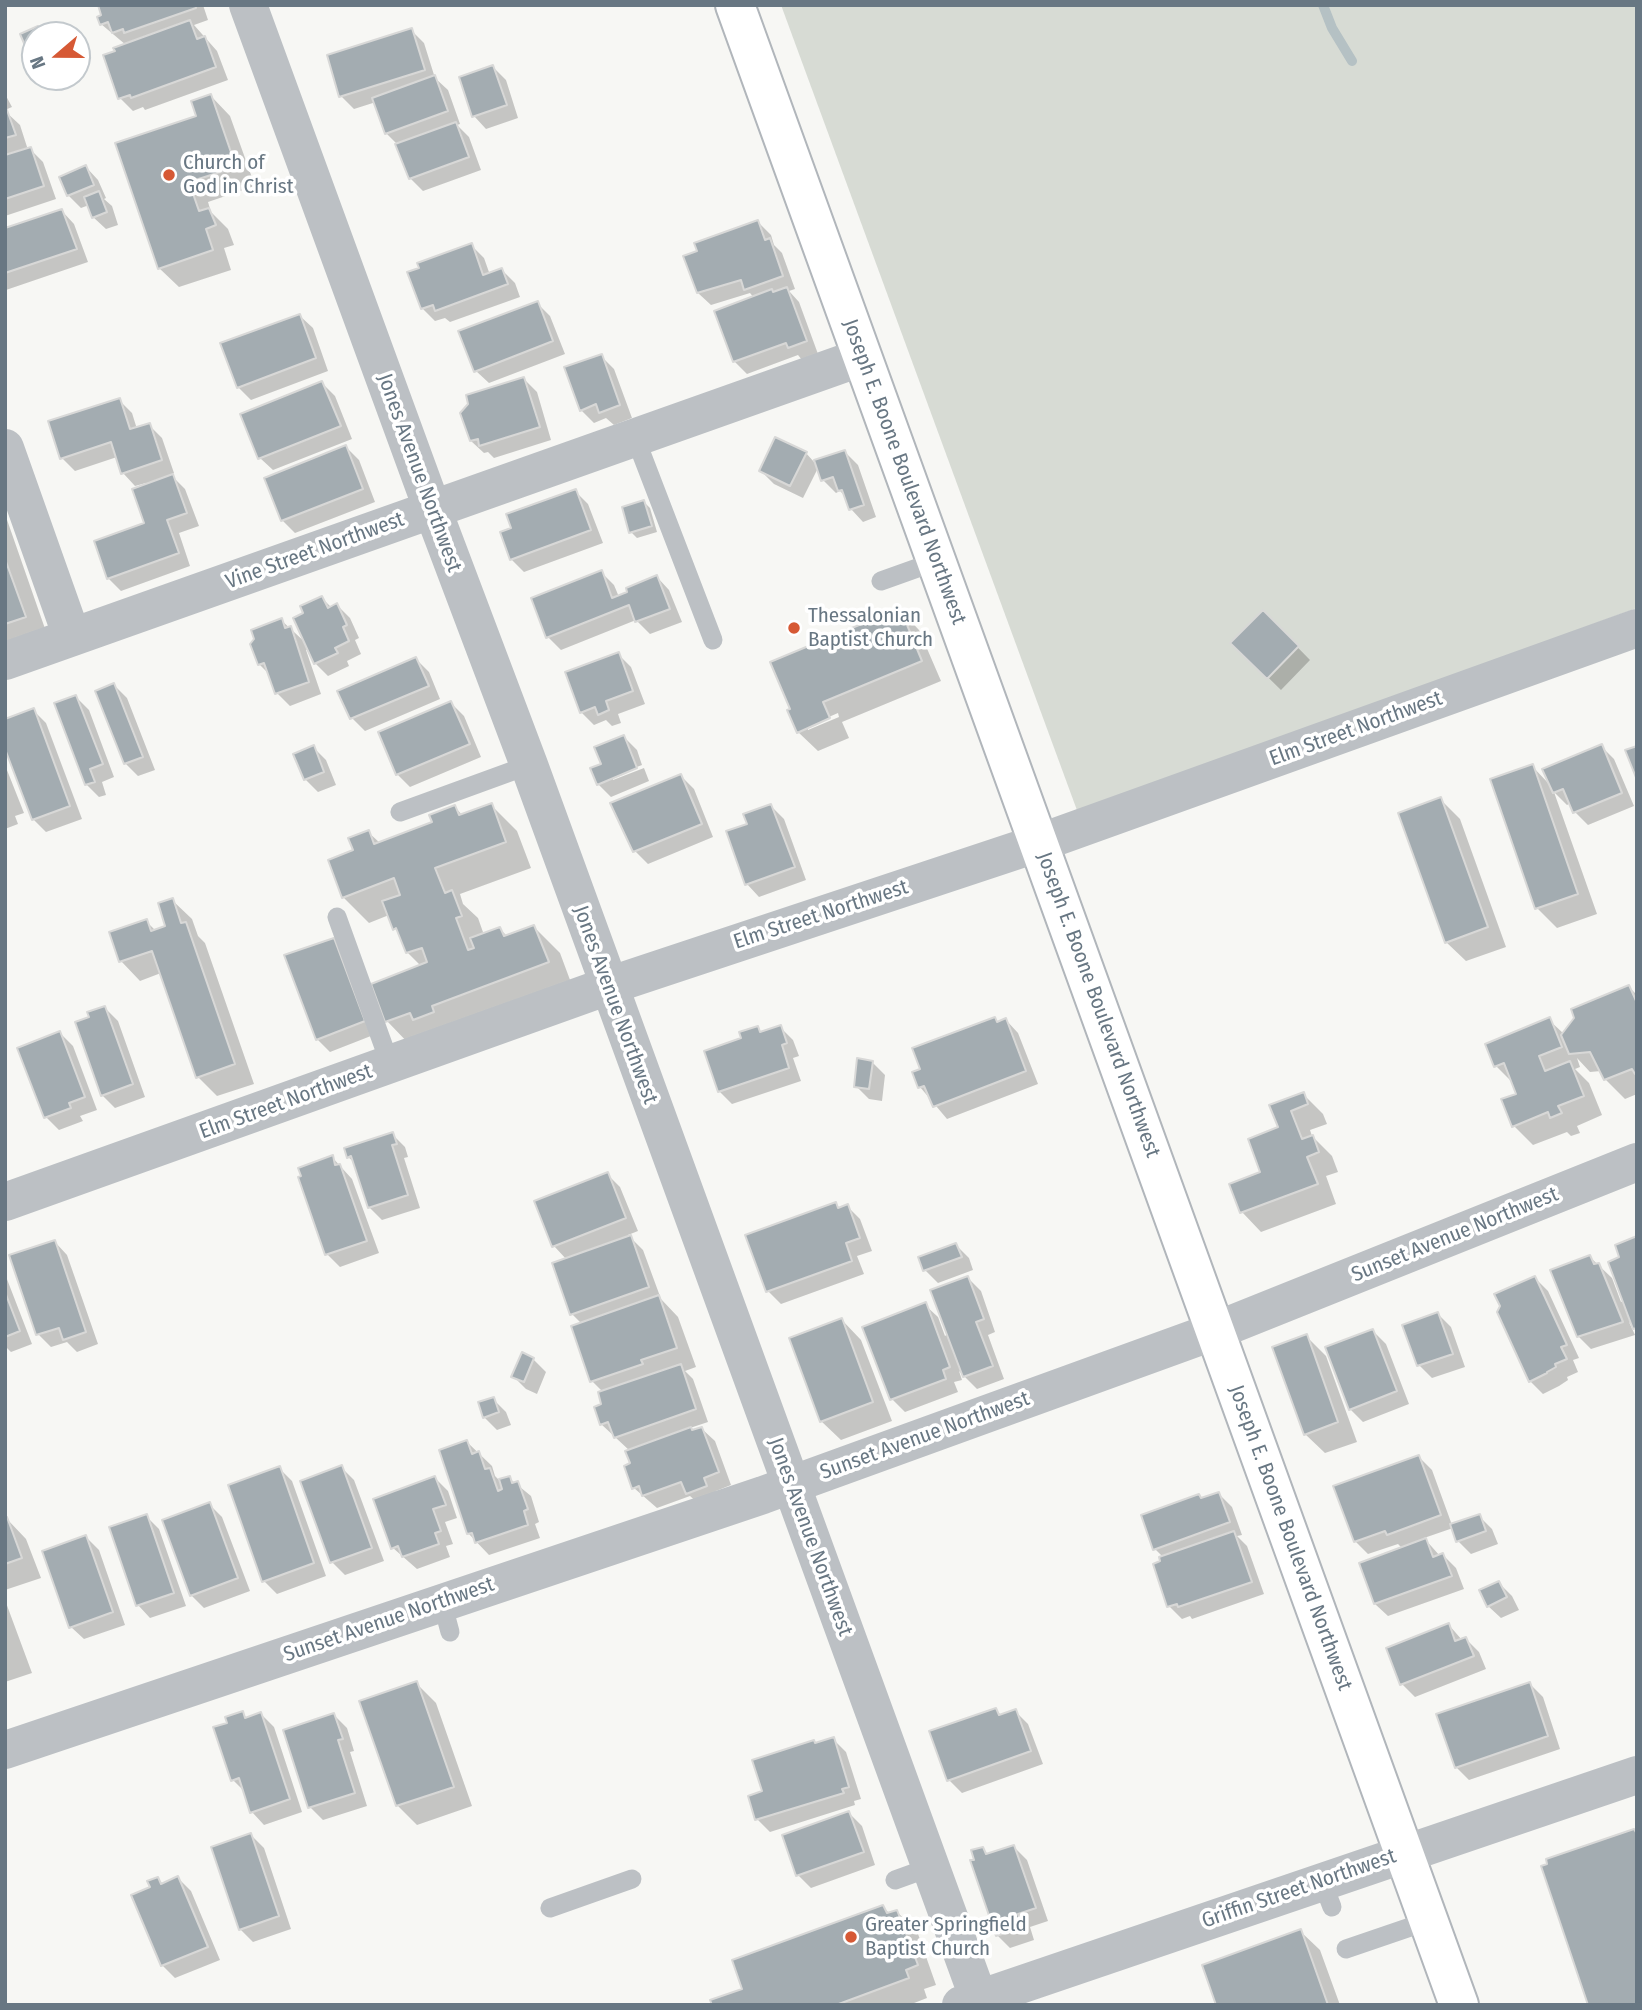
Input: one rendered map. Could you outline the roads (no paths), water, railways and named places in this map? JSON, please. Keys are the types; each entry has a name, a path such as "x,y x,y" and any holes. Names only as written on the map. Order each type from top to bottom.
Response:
{"main road":[{"name":"Joseph E. Boone Boulevard Northwest","path":"735,5 1459,2005"}],"street":[{"name":"Jones Avenue Northwest","path":"248,5 931,1867 974,2003"},
{"name":"Vine Street Northwest","path":"5,661 862,358"},
{"path":"5,448 72,637"},
{"name":"Elm Street Northwest","path":"5,1202 608,986 1039,843 1637,628"},
{"name":"Sunset Avenue Northwest","path":"5,1750 446,1617 791,1484 1215,1331 1637,1162"},
{"name":"Griffin Street Northwest","path":"974,2003 1327,1894 1404,1853 1637,1775"}],"lane":[{"path":"635,438 713,640"},
{"path":"881,581 937,561"},
{"path":"400,812 529,765"},
{"path":"337,917 390,1064"},
{"path":"895,1880 931,1867"},
{"path":"550,1908 632,1879"},
{"path":"1346,1948 1428,1921"}],"waterway":[{"path":"1323,5 1332,28 1352,61"}],"place":[{"name":"Church of God in Christ","path":"169,175"},
{"name":"Thessalonian Baptist Church","path":"794,628"},
{"name":"Greater Springfield Baptist Church","path":"851,1937"}]}
